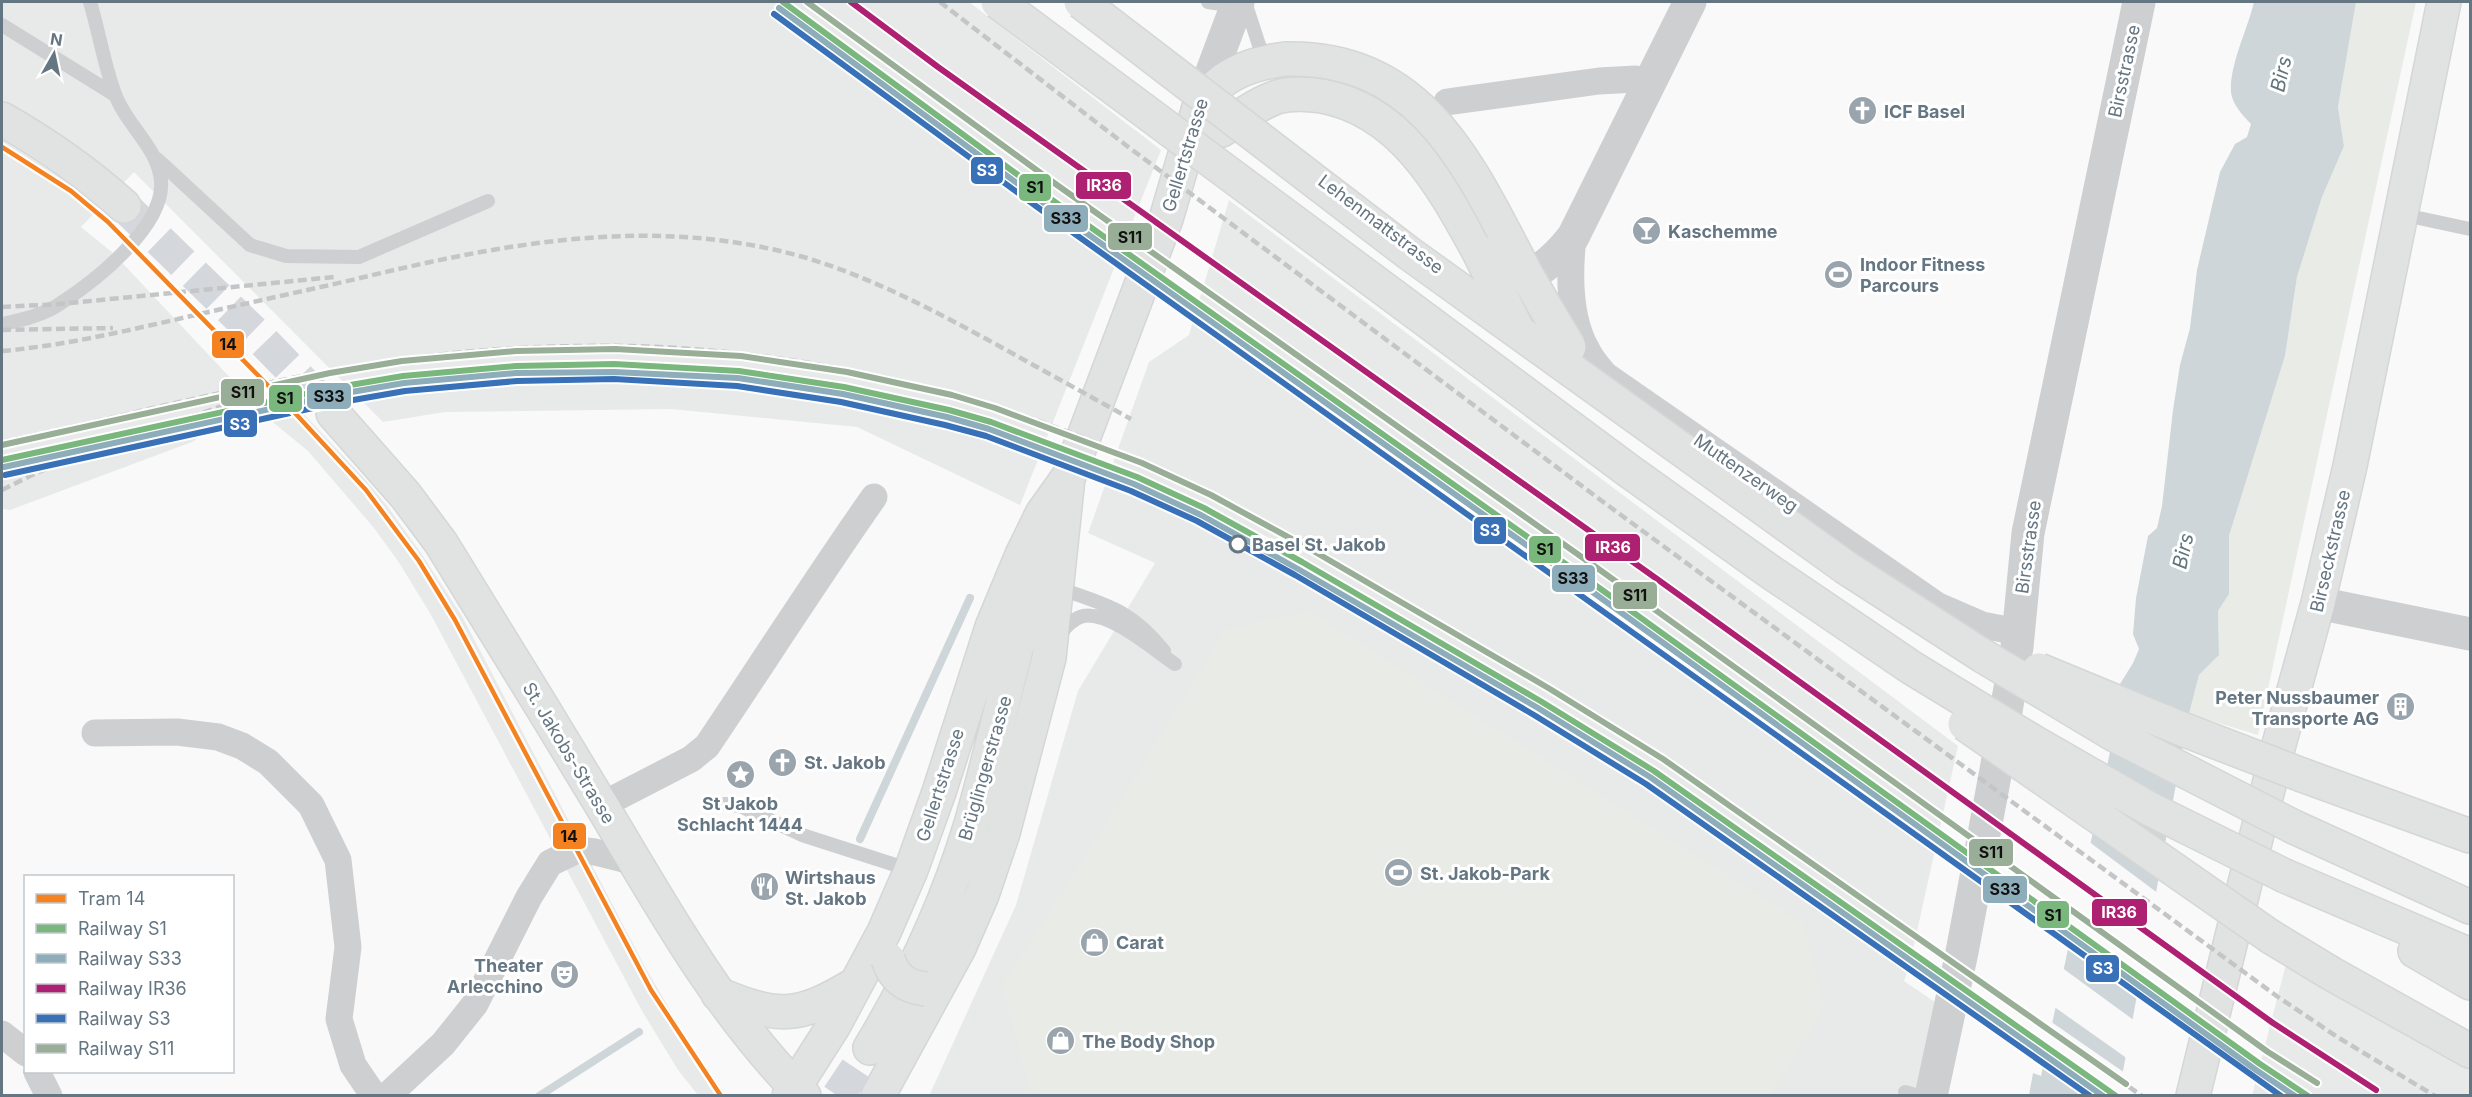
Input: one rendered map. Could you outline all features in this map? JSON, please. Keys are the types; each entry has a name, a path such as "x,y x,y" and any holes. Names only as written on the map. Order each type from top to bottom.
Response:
{"main road":[{"path":"998,2 1619,464 1787,584 1912,668 2150,809 2296,882 2470,982"},
{"path":"1081,2 1410,254 1845,567 1983,656 2106,730 2229,796 2470,907"},
{"name":"Birseckstrasse","path":"2193,1095 2278,748 2318,603 2367,388 2444,2"},
{"path":"2470,836 2146,715 2025,663 1897,589 1673,436 1590,370 1569,346 1544,306 1465,161 1428,115 1386,84 1346,64 1315,58 1276,60 1235,74 1218,84 1210,120 1256,107 1278,97 1296,94 1330,98 1362,110 1385,126 1414,150 1448,195 1542,379 1567,415 1597,450 1628,480 1877,662 2271,937 2470,1051"},
{"path":"2,119 70,162 99,183 124,206"},
{"name":"Gellertstrasse","path":"796,1093 854,985 886,946 992,627 1042,514 1069,476 1128,322 1185,160 1210,120"},
{"name":"St. Jakobs-Strasse","path":"333,413 406,496 441,543 635,862 718,993 796,1093"},
{"name":"Gellertstrasse","path":"878,1095 977,906 1003,833 1048,658 1058,588 1069,476"},
{"name":"Brüglingerstrasse","path":"870,1048 924,949 951,883 987,769 1031,591 1069,476"},
{"path":"2296,882 2470,955"},
{"path":"886,946 891,967 902,982 933,987"},
{"path":"718,993 764,1011 786,1012 807,1010 825,1003 854,985"}],"street":[{"name":"Lehenmattstrasse","path":"1210,120 1265,134 1441,272 1457,280 1492,285 1509,284 1541,269 1555,258 1573,237 1690,2"},
{"name":"Birsstrasse","path":"1918,1094 1958,974 1996,770 2018,632 2028,532 2139,2"},
{"name":"Gellertstrasse","path":"1210,120 1232,3"},
{"path":"1447,102 1599,81 1649,81"},
{"name":"Muttenzerweg","path":"1573,237 1570,275 1576,322 1587,351 1605,375 1938,606 1982,625 2018,632"},
{"path":"602,806 691,759 707,746 786,630 822,570 874,497"},
{"path":"2318,603 2470,634"},
{"path":"95,733 177,732 218,737 242,746 268,762 311,804 338,860 348,947 339,1019 353,1065 374,1095"},
{"path":"387,1095 443,1044 475,1004 529,897 550,863 577,850 635,862"},
{"path":"2,1034 24,1051"},
{"path":"37,1073 50,1095"}],"lane":[{"path":"90,2 115,95 131,124 157,159 250,245 285,256 359,257 488,201"},
{"path":"1232,3 1276,60"},
{"path":"2,26 115,95"},
{"path":"2,324 22,320 60,304 140,237 155,211 161,183 157,159"},
{"path":"2400,214 2470,229"},
{"path":"1048,658 1069,624 1084,616 1091,616 1119,626 1175,664 1149,632 1123,612 1058,588"},
{"path":"725,804 740,806 802,836 910,870"}],"shaded area":[{"path":"2,2 969,2 1161,150 1020,505 857,427 671,409 445,412 383,422 134,172 81,227 113,253 269,419 206,433 192,442 10,510 2,509"},
{"path":"2356,2 2416,2 2258,735 2189,714 2199,675 2219,655 2218,611 2229,594 2229,536 2285,356 2297,277 2322,197 2344,146 2338,107"},
{"path":"1229,200 1958,746 1910,963 1904,981 1935,1002 1919,1095 929,1096 1016,905 1078,691 1155,563 1088,533 1149,362 1189,335"},
{"path":"301,411 364,478 421,553 462,616 644,965 680,1027 726,1095 698,1095 678,1070 642,1011 430,613 398,561 374,528 308,451 269,419"},
{"name":"St. Jakob-Park","path":"1309,611 1804,924 1824,1009 1770,1095 1039,1096 1029,1089 1002,986 1121,800 1225,630"},
{"path":"2286,964 2470,1070 2470,1095 2252,1096"}],"water":[{"name":"Birs","path":"2254,2 2356,2 2338,107 2344,146 2322,197 2297,277 2285,356 2229,536 2229,594 2218,611 2219,655 2199,675 2189,714 2123,1071 2113,1095 2029,1095 2033,1073 2041,1076 2124,686 2120,684 2139,649 2133,634 2136,598 2148,536 2157,528 2162,506 2173,410 2180,365 2190,328 2197,270 2220,172 2235,144 2247,137 2251,124 2233,101 2231,82"}],"pier":[{"path":"2088,841 2159,894 2139,1000 2065,947"},
{"path":"2061,967 2135,1021 2128,1059 2053,1006"},
{"path":"2050,1021 2125,1073 2117,1096 2097,1095 2042,1056"}],"waterway":[{"path":"860,839 970,598"},
{"path":"539,1096 639,1032"}],"tunnel":[{"path":"124,206 262,340 333,413"},
{"path":"838,1096 870,1048"}],"railway":[{"path":"940,2 1127,146 1606,504 2278,997 2339,1038 2435,1096"},
{"path":"2,351 101,336 468,254 580,238 637,236 693,238 750,245 807,258 855,275 946,317 1131,419"},
{"path":"2,307 60,304 334,277"},
{"path":"2,330 113,328"},
{"path":"2,442 304,376 434,355 518,348 630,346 695,349 761,356 894,379 959,396 1085,438 1181,481 1322,556 1544,684 1691,776 2142,1096"},
{"path":"2,490 36,473 89,452 260,393"}],"tram line":[{"name":"14","path":"2,147 71,191 108,222 295,413 366,490 419,561 455,620 651,990 721,1096"}],"rail line":[{"name":"S1","path":"783,2 1048,197 1591,582 2260,1064 2308,1096"},
{"name":"S11","path":"807,2 1057,185 1600,570 2268,1052 2317,1083"},
{"name":"IR36","path":"851,2 938,67 1657,579 2273,1023 2376,1090"},
{"name":"S33","path":"779,8 1044,203 1587,588 2295,1096"},
{"name":"S3","path":"774,14 1040,209 2281,1096"},
{"name":"S11","path":"2,445 330,373 402,361 516,351 615,349 741,356 847,372 952,395 995,408 1142,463 1211,495 1310,549 1550,689 1663,759 2126,1084"},
{"name":"S1","path":"2,460 333,388 403,376 516,366 614,364 739,371 844,387 949,410 991,422 1137,477 1204,508 1302,562 1542,702 1654,771 2116,1096"},
{"name":"S33","path":"4,467 334,395 404,383 516,373 614,372 738,378 843,394 947,417 989,429 1134,484 1201,515 1538,708 1650,777 2103,1096"},
{"name":"S3","path":"5,475 336,403 405,391 517,381 614,379 737,386 841,402 986,436 1131,491 1197,521 1295,575 1534,715 1646,784 2090,1096"}],"place":[{"name":"ICF Basel","path":"1863,111"},
{"name":"Kaschemme","path":"1647,231"},
{"name":"Indoor Fitness Parcours","path":"1839,274"},
{"name":"Basel St. Jakob","path":"1238,544"},
{"name":"Peter Nussbaumer Transporte AG","path":"2400,707"},
{"name":"St. Jakob","path":"783,762"},
{"name":"St Jakob Schlacht 1444","path":"740,774"},
{"name":"St. Jakob-Park","path":"1399,873"},
{"name":"Wirtshaus St. Jakob","path":"764,887"},
{"name":"Carat","path":"1095,942"},
{"name":"Theater Arlecchino","path":"564,975"},
{"name":"The Body Shop","path":"1061,1041"}]}
